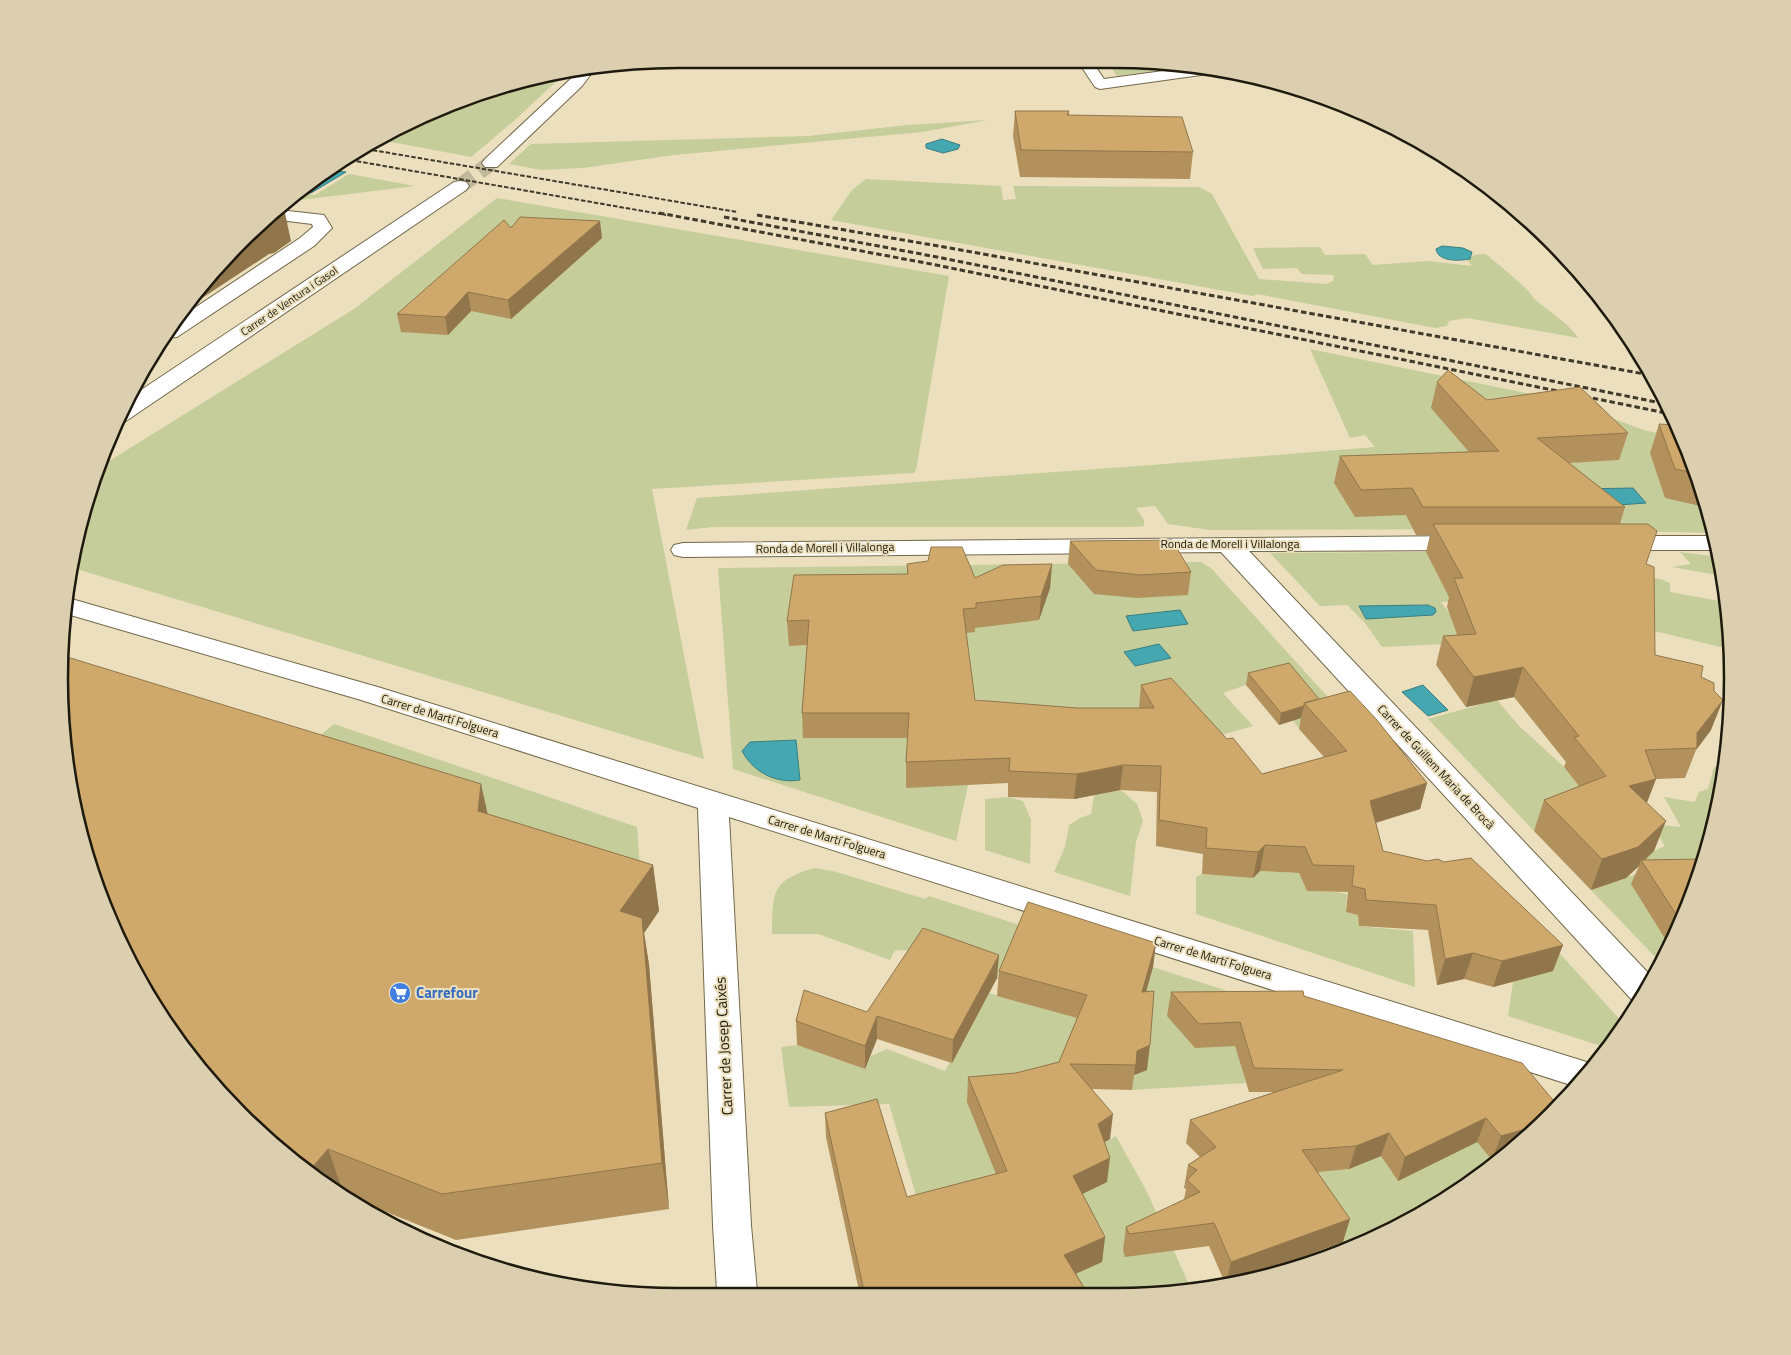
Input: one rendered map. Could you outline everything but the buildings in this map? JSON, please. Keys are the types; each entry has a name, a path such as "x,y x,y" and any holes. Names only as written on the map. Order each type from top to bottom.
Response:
{"street":[{"path":"1089,68 1100,84 1185,72"},
{"path":"490,163 584,75"},
{"name":"Carrer de Ventura i Gasol","path":"130,408 460,186"},
{"path":"178,327 307,242 323,228 318,219 288,216 277,217"},
{"name":"Ronda de Morell i Villalonga","path":"683,550 1487,543"},
{"path":"1596,543 1708,543"},
{"name":"Carrer de Guillem Maria de Brocà","path":"1228,544 1639,986"},
{"name":"Carrer de Martí Folguera","path":"72,607 381,697 1578,1073"},
{"name":"Carrer de Josep Caixés","path":"713,801 737,1288"}],"green space":[{"path":"1112,68 1165,70 1117,76"},
{"path":"559,79 515,120 471,157 387,141 444,114 481,100"},
{"path":"988,120 922,132 674,155 583,168 541,170 509,164 531,144 808,136 908,125"},
{"path":"349,174 415,186 298,200 307,194 315,195"},
{"path":"866,179 1001,186 1003,200 1016,199 1013,186 1199,187 1212,194 1259,279 1327,284 1334,280 1333,275 1302,274 1297,268 1263,269 1253,248 1320,247 1325,255 1365,254 1373,265 1428,261 1472,266 1467,260 1469,258 1486,254 1520,283 1534,299 1566,324 1579,338 1467,318 1449,321 1447,326 1435,328 1257,294 1253,296 831,220 852,190"},
{"path":"497,198 949,276 916,470 913,473 652,489 704,759 77,569 88,520 107,462 354,309"},
{"path":"1310,349 1561,400 1647,431 1673,436 1691,481 1706,533 1553,529 1210,530 1168,524 1155,506 1136,508 1144,520 1144,526 1132,527 713,527 686,530 697,498 1375,447 1365,435 1350,438"},
{"path":"1426,552 1443,585 1471,601 1441,602 1449,613 1457,636 1454,642 1446,644 1382,647 1365,623 1347,605 1320,606 1270,553"},
{"path":"1680,552 1712,556 1714,575 1672,567 1691,564"},
{"path":"1201,562 1211,568 1345,716 1299,729 1293,720 1317,713 1246,685 1223,693 1253,726 1204,740 989,730 984,700 971,698 968,785 956,841 733,769 718,568"},
{"path":"1642,577 1660,579 1670,583 1670,592 1718,601 1722,647 1630,625"},
{"path":"1497,700 1519,726 1564,767 1603,816 1534,831 1428,719"},
{"path":"334,724 637,827 640,868 300,752"},
{"path":"1714,767 1716,767 1703,835 1691,874 1677,911 1655,957 1591,890 1653,868 1644,860 1654,851 1665,846 1651,824 1681,827 1664,797 1695,802 1699,792 1708,789"},
{"path":"1095,789 1121,790 1137,804 1143,821 1136,842 1130,896 1054,872 1065,847 1069,825 1091,814"},
{"path":"1008,797 1023,801 1031,820 1030,864 985,850 985,799"},
{"path":"814,868 833,871 925,899 929,896 1026,927 1003,981 922,951 895,950 890,960 818,934 772,934 774,899 777,890 789,878"},
{"path":"1260,871 1299,873 1307,891 1347,894 1346,911 1358,915 1359,926 1413,931 1415,987 1196,914 1196,877 1202,874 1253,878"},
{"path":"1530,921 1619,1019 1600,1046 1508,1016 1513,982 1550,968"},
{"path":"1153,967 1255,1000 1232,1035 1246,1083 1132,1090 1133,1036"},
{"path":"989,993 1081,1019 1004,1193 925,1226 889,1104 789,1107 781,1047 797,1045 865,1069 871,1056 887,1049 945,1071 959,1045 962,1045"},
{"path":"1456,1116 1490,1157 1452,1185 1418,1206 1383,1225 1343,1242 1296,1173 1349,1169 1381,1156 1398,1181"},
{"path":"1116,1136 1147,1192 1188,1282 1114,1288 1042,1288 1070,1200 1095,1149"}],"water":[{"path":"942,139 960,145 958,149 943,153 926,148 926,144"},
{"path":"338,171 346,172 311,193 308,192"},
{"path":"1442,246 1463,248 1472,252 1470,259 1450,260 1445,258 1436,249"},
{"path":"1633,488 1646,503 1589,507 1579,489"},
{"path":"1428,605 1435,608 1436,612 1433,615 1366,619 1359,606"},
{"path":"1180,610 1188,624 1133,631 1126,616"},
{"path":"1159,644 1171,658 1135,666 1124,652"},
{"path":"1423,685 1448,710 1428,716 1402,692"},
{"path":"796,740 800,780 782,780 766,775 752,765 742,751 750,742"}],"tunnel":[{"path":"460,186 491,163"}],"railway":[{"path":"371,150 737,212"},
{"path":"354,161 666,215"},
{"path":"659,213 931,264 1663,412"},
{"path":"757,215 950,248 1642,374"},
{"path":"724,217 937,257 1658,402"}],"place":[{"name":"Carrefour","path":"400,993"}]}
